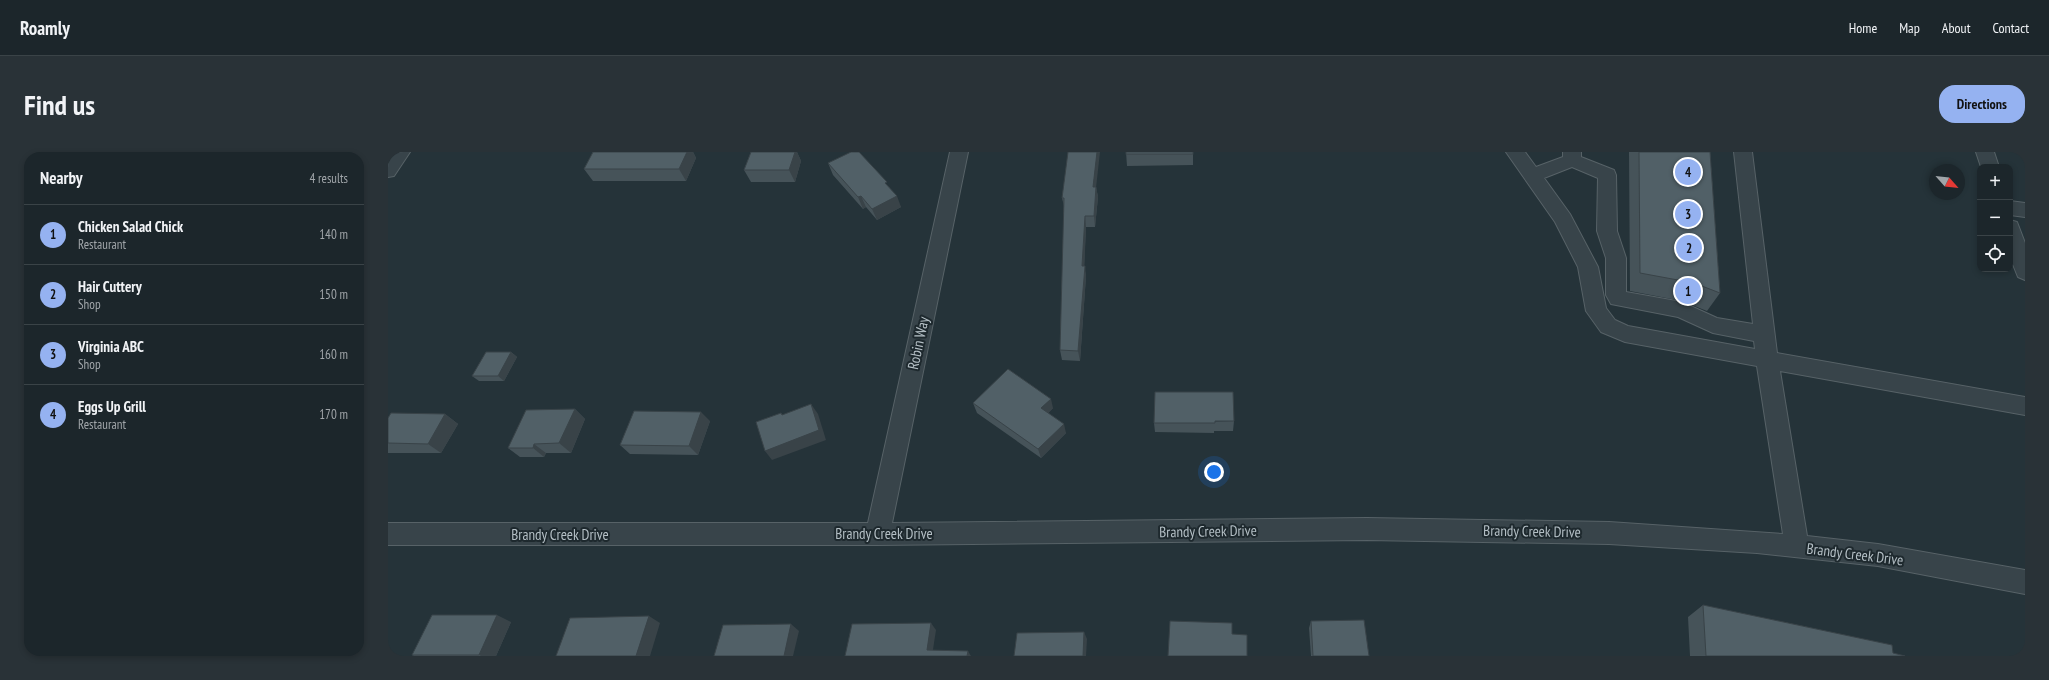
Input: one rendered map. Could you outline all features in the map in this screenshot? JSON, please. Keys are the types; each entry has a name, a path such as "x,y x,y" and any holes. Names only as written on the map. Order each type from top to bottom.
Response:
{"street":[{"path":"388,170 401,152"},
{"name":"Robin Way","path":"878,534 959,152"},
{"path":"1516,152 1563,219 1588,268 1596,311 1608,326 1625,334 2025,406"},
{"path":"1743,152 1767,360 1797,546"},
{"path":"1985,152 1989,164"},
{"path":"1532,176 1572,156 1607,175 1607,231 1616,258 1616,296 1630,311 1764,335"},
{"path":"2013,208 2025,210"},
{"path":"2013,236 2024,268"},
{"name":"Brandy Creek Drive","path":"388,534 878,534 1436,530 1609,532 1757,542 1878,555 2025,582"}],"building":[{"path":"593,152 687,152 679,169 584,169"},
{"path":"751,152 795,152 789,170 744,170"},
{"path":"851,152 859,152 887,182 885,183 897,196 872,209 861,196 858,197 828,163"},
{"path":"1068,152 1097,152 1093,187 1096,187 1094,216 1085,216 1082,266 1085,266 1078,351 1060,350 1064,198 1062,198"},
{"path":"1126,152 1193,152 1193,154 1126,154"},
{"path":"1639,152 1710,152 1720,293 1694,283 1640,273"},
{"path":"486,352 511,352 498,376 472,376"},
{"path":"1008,369 1051,399 1041,408 1064,424 1038,449 973,403"},
{"path":"1155,392 1233,392 1234,421 1215,421 1215,423 1154,423"},
{"path":"811,404 819,430 765,451 756,422 781,413 782,415"},
{"path":"575,409 559,443 534,444 533,448 508,448 526,410"},
{"path":"634,411 701,412 689,446 620,445"},
{"path":"391,413 445,414 428,444 388,443 388,418"},
{"path":"1703,605 1892,645 1893,653 1905,656 1706,656"},
{"path":"432,615 497,615 479,655 412,655"},
{"path":"649,616 636,656 556,656 570,618"},
{"path":"1364,620 1369,656 1313,656 1311,621"},
{"path":"1170,621 1232,623 1232,634 1247,635 1247,656 1168,656"},
{"path":"931,623 927,650 968,651 967,656 845,656 852,624"},
{"path":"791,624 784,656 714,656 723,625"},
{"path":"1084,632 1083,656 1014,656 1017,633"}],"place":[{"name":"Eggs Up Grill","path":"1688,172"},
{"name":"Virginia ABC","path":"1688,214"},
{"name":"Hair Cuttery","path":"1689,248"},
{"name":"Chicken Salad Chick","path":"1688,291"}]}
